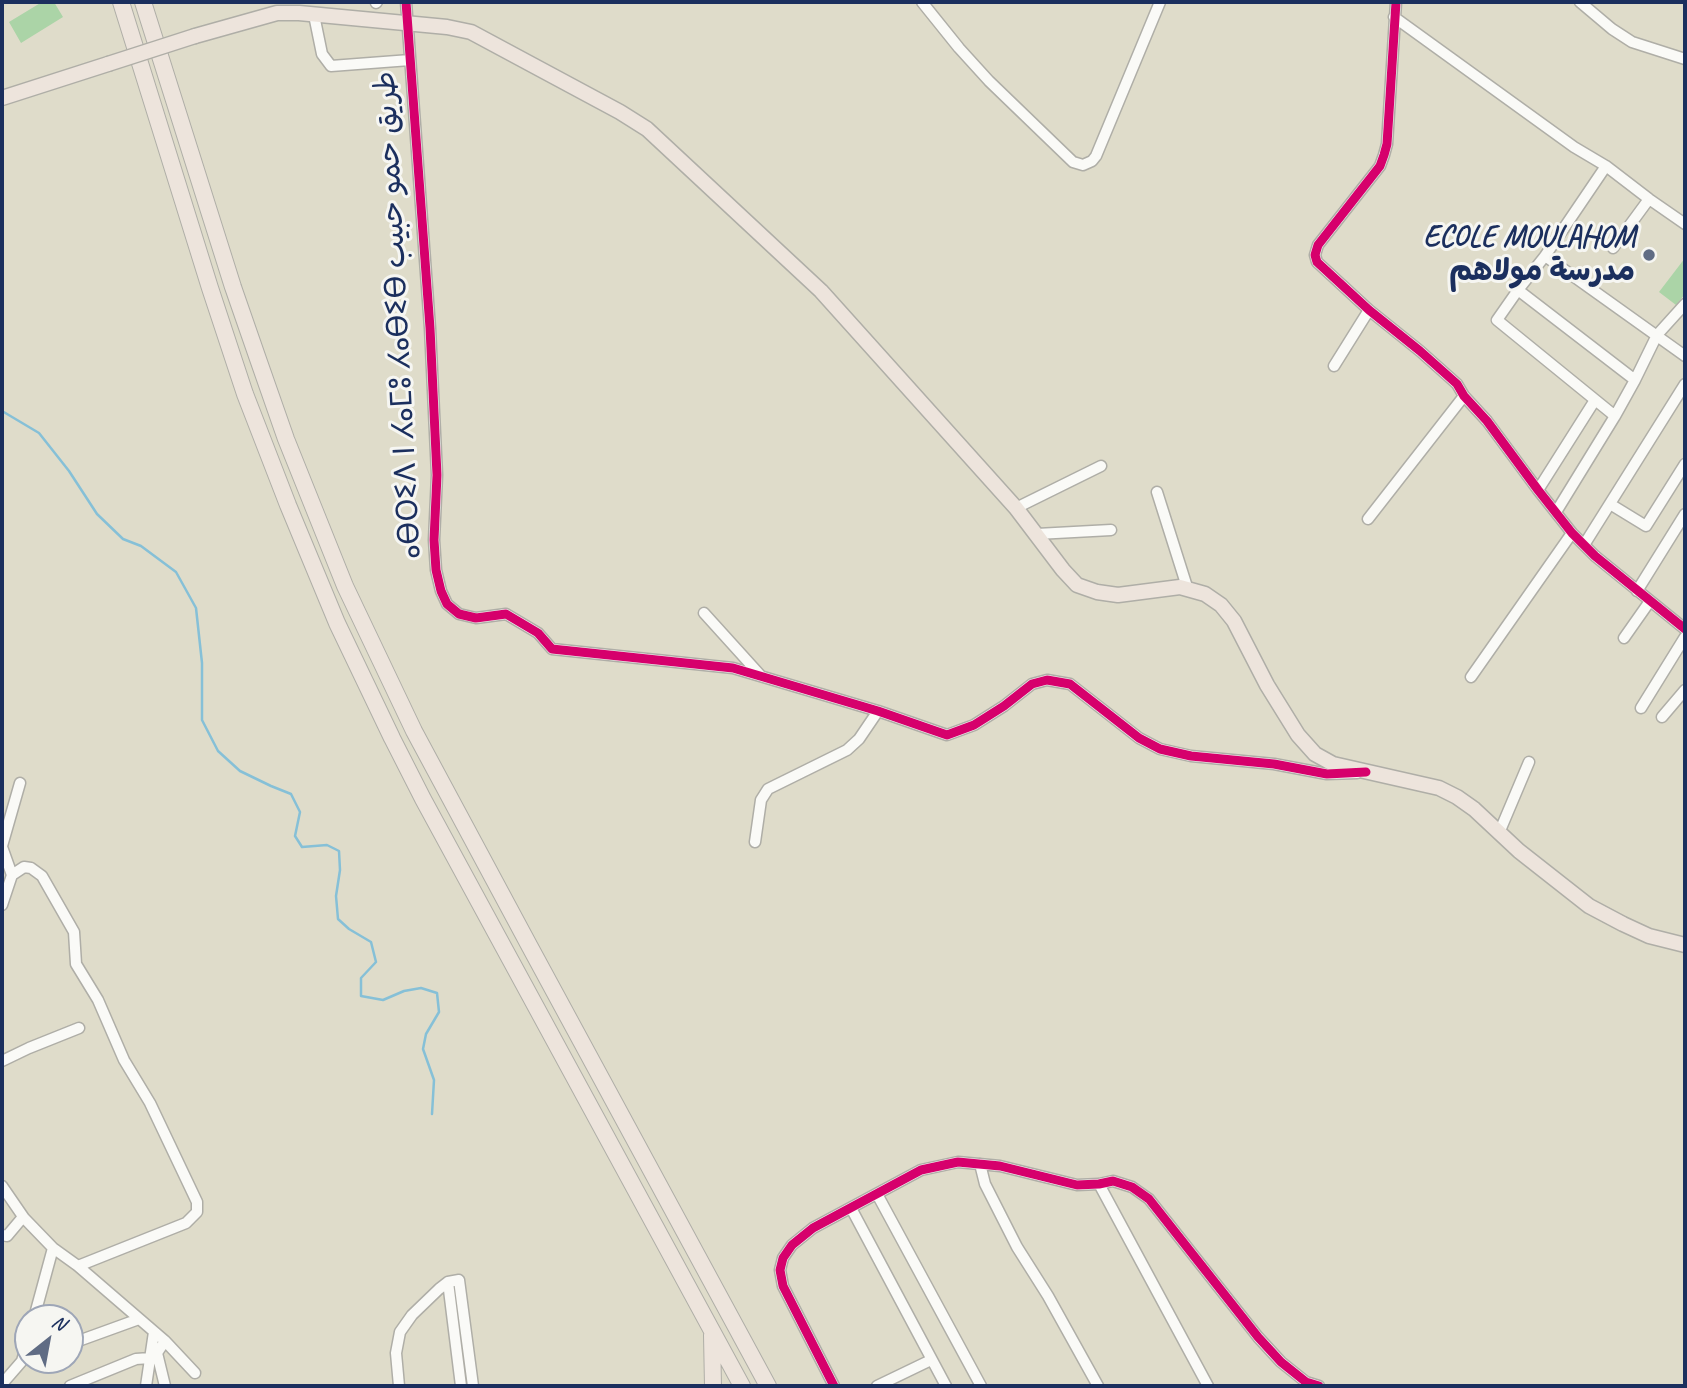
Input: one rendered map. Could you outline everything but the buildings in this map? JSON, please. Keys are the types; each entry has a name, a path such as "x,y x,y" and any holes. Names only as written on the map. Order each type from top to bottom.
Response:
{"highway":[{"path":"121,2 228,343 323,591 423,799 742,1386"},
{"path":"143,2 262,371 345,586 414,731 767,1382"},
{"path":"712,1332 713,1386"}],"main road":[{"path":"2,98 195,36 277,13 447,27 471,32 647,129 821,291 1016,508 1077,585 1097,593 1118,595 1180,587 1205,594 1221,605 1234,621 1267,685 1298,735 1315,754 1333,764 1439,788 1457,797 1474,809 1518,851 1589,906 1649,936 1685,945"}],"street":[{"path":"284,2 306,14 322,54 331,66 410,60"},
{"name":"ⴰⴱⵔⵉⴷ ⵏ ⵃⴰⵎⵓ ⵃⴰⴱⵉⴱ طريق حمو حبيب","path":"407,2 430,328 437,475 434,540 436,570 440,591 447,604 459,614 475,618 506,614 538,633 552,649 733,668 947,735 974,725 1032,684 1047,680 1070,684 1139,738 1160,749 1191,756 1274,764 1327,774 1366,772"},
{"path":"922,2 989,81 1073,162 1083,165 1096,156 1160,2"},
{"path":"1396,2 1387,144 1384,155 1373,175 1318,245 1315,255 1319,264 1457,384 1572,533 1595,556 1685,629"},
{"path":"1580,2 1632,42 1685,59"},
{"path":"1394,16 1685,224"},
{"path":"1606,166 1545,256 1497,320 1615,416"},
{"path":"1612,248 1649,200"},
{"path":"1545,256 1685,356"},
{"path":"1518,290 1635,380"},
{"path":"1556,512 1615,416 1657,335 1685,304"},
{"path":"1334,366 1369,310"},
{"path":"1584,545 1685,384"},
{"path":"1368,519 1464,396"},
{"path":"1538,490 1595,400"},
{"path":"1610,504 1647,526 1685,464"},
{"path":"1016,508 1101,466"},
{"path":"1157,492 1188,590"},
{"path":"1637,591 1685,514"},
{"path":"1037,534 1111,530"},
{"path":"1471,677 1572,533"},
{"path":"1624,638 1650,601"},
{"path":"704,613 763,677"},
{"path":"1641,708 1685,637"},
{"path":"1662,717 1685,690"},
{"path":"755,842 761,800 765,793 847,750 859,739 877,711"},
{"path":"1499,833 1530,761"},
{"path":"2,905 12,875 2,846 20,783"},
{"path":"12,875 24,867 31,868 42,876 68,920 74,932 76,964 99,1000 124,1060 150,1103 197,1202 197,1212 186,1223 78,1266"},
{"path":"2,1061 79,1028"},
{"path":"834,1386 783,1286 780,1270 783,1258 792,1245 813,1228 921,1170 958,1162 1000,1166 1077,1185 1113,1181 1132,1187 1149,1199 1258,1337 1281,1362 1306,1382 1319,1386"},
{"path":"980,1164 985,1184 1017,1247 1048,1296 1098,1386"},
{"path":"1099,1184 1208,1386"},
{"path":"2,1186 23,1217 53,1248 78,1266 154,1332 195,1373"},
{"path":"877,1194 981,1386"},
{"path":"851,1208 946,1386"},
{"path":"2,1236 7,1236 23,1217"},
{"path":"38,1304 53,1248"},
{"path":"398,1386 396,1353 400,1332 419,1308 439,1289 453,1281"},
{"path":"453,1281 461,1386"},
{"path":"453,1281 473,1386"},
{"path":"84,1339 139,1319"},
{"path":"146,1386 154,1332"},
{"path":"165,1342 157,1353 165,1386"},
{"path":"70,1386 136,1359 150,1357"},
{"path":"877,1386 931,1360"}],"green space":[{"path":"42,2 54,2 63,17 21,43 9,22"},
{"path":"1685,258 1685,294 1676,305 1659,292"}],"waterway":[{"path":"2,411 39,433 69,471 97,514 123,539 141,546 176,572 196,608 202,663 202,720 218,751 240,771 291,794 300,812 295,836 302,847 327,845 339,851 340,870 336,896 338,919 371,942 376,962 361,978 361,996 383,1000 404,991 421,988 437,993 439,1012 426,1034 423,1049 434,1080 432,1114"}],"cycle path":[{"path":"406,2 430,328 437,475 434,540 436,570 447,604 459,614 476,618 506,614 538,633 552,649 733,668 878,711 947,735 974,725 1032,684 1047,680 1070,684 1139,738 1160,749 1191,756 1274,764 1327,774 1366,772"},
{"path":"1396,2 1387,144 1384,155 1380,166 1318,245 1315,255 1317,262 1457,384 1572,533 1595,556 1685,629"},
{"path":"834,1386 783,1286 780,1270 783,1258 792,1245 813,1228 921,1170 958,1162 1000,1166 1077,1185 1113,1181 1132,1187 1149,1199 1258,1337 1281,1362 1306,1382 1319,1386"}],"place":[{"name":"ECOLE MOULAHOM مدرسة مولاهم","path":"1649,255"}]}
